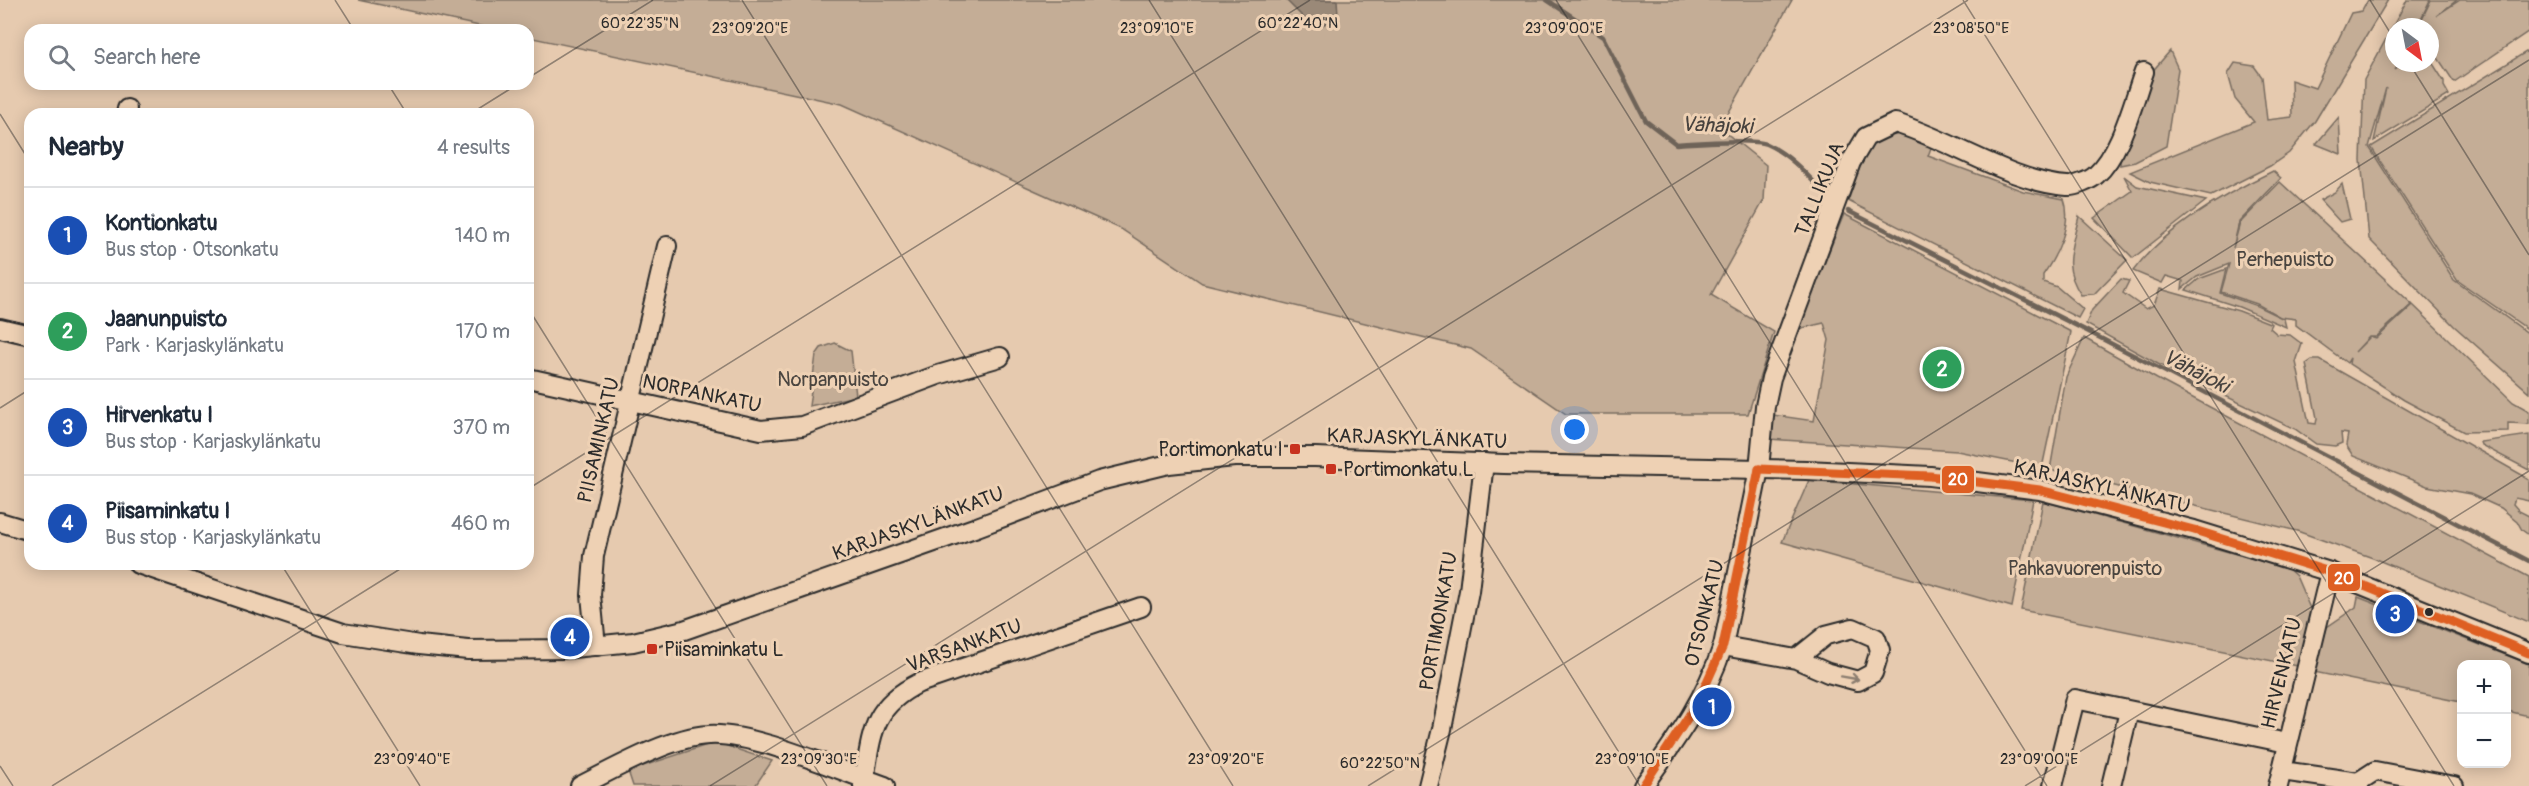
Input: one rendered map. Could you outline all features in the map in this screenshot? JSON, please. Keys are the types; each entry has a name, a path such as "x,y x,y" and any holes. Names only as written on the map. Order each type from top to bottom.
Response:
{"street":[{"name":"TALLIKUJA","path":"1759,469 1765,406 1771,378 1851,162 1866,137 1895,123 1946,142 2024,177 2069,187 2098,174 2114,151 2144,72"},
{"name":"PIISAMINKATU","path":"596,646 591,596 594,556 667,246"},
{"path":"0,328 24,334"},
{"name":"NORPANKATU","path":"534,379 761,430 802,426 938,375 1000,357"},
{"name":"KARJASKYLÄNKATU","path":"156,570 320,626 372,638 419,645 492,651 596,646 633,642 684,630 1099,481 1168,464 1234,457 1315,457 1759,469 1930,476 2040,490 2194,530 2330,572 2529,653"},
{"name":"PORTIMONKATU","path":"1428,786 1442,729 1469,591 1484,463"},
{"name":"OTSONKATU","path":"1644,786 1700,703 1723,646 1759,469"},
{"path":"0,522 24,529"},
{"name":"HIRVENKATU","path":"2280,779 2330,572"},
{"name":"VARSANKATU","path":"864,783 868,747 877,725 886,706 902,692 919,683 1141,608"},
{"path":"1723,646 1796,658"},
{"path":"2053,786 2075,699 2287,743"},
{"path":"2111,786 2129,711"},
{"path":"580,786 681,741 718,735 775,748 864,783 885,786"},
{"path":"2280,779 2359,784 2375,771 2454,786"}],"green space":[{"path":"358,0 1792,0 1720,128 1766,165 1764,200 1711,295 1774,332 1748,414 1566,414 1471,349 1202,283 1121,229 842,104 534,38 534,24 470,24"},
{"path":"2368,0 2388,0 2315,121 2289,153 2270,166 2211,196 2150,182 2130,172 2254,122 2235,99 2228,74 2235,63 2254,66 2262,77 2267,120 2292,117 2291,80 2315,88 2351,13 2362,11"},
{"path":"2407,0 2430,0 2421,18 2397,18"},
{"path":"2431,0 2457,0 2436,16 2460,0 2529,0 2529,31 2454,82 2439,60 2439,18 2422,18"},
{"path":"2385,41 2385,72 2438,72 2444,81 2449,95 2374,141 2386,88 2369,147 2454,280 2529,334 2529,392 2454,326 2369,239 2361,160 2364,80"},
{"path":"2529,50 2529,330 2457,280 2371,147"},
{"path":"2170,51 2178,69 2166,146 2135,162 2120,165 2121,152 2150,74"},
{"path":"2339,117 2341,154 2316,144"},
{"path":"1903,134 1932,145 1928,156 2023,191 2064,199 2065,229 2058,249 2043,275 2043,282 2057,287 2083,309 2078,318 1848,201 1866,150 1882,137"},
{"name":"Perhepuisto","path":"2273,171 2281,178 2239,222 2233,248 2240,223 2280,182 2412,304 2376,337 2370,337 2376,339 2413,305 2513,402 2529,411 2529,424 2508,423 2508,431 2464,432 2404,400 2349,364 2350,358 2347,363 2296,325 2296,319 2280,317 2257,304 2221,292 2229,264 2197,277 2182,289 2183,281 2166,276 2162,283 2133,271 2162,240 2197,213"},
{"path":"2124,176 2137,186 2206,201 2133,258 2094,218 2132,191"},
{"path":"2342,184 2350,219 2340,222 2320,200 2335,192"},
{"path":"1844,214 2071,332 2042,468 1957,451 1769,439 1773,415 1814,421 1829,340 1824,323 1798,329"},
{"path":"2079,216 2127,260 2094,294 2081,295 2071,275 2071,248"},
{"path":"2226,269 2220,293 2257,306 2284,319 2286,327 2239,307 2186,290 2199,279"},
{"path":"2121,279 2129,281 2123,293 2146,309 2154,305 2160,289 2239,311 2272,324 2270,328 2277,334 2290,335 2302,344 2296,362 2309,423 2316,424 2317,418 2306,364 2312,360 2320,360 2529,479 2529,501 2515,498 2513,504 2519,511 2529,516 2529,535 2501,508 2470,494 2427,486 2353,456 2346,445 2348,434 2341,433 2342,443 2335,446 2316,444 2295,429 2158,364 2086,324 2092,310"},
{"path":"2084,338 2529,577 2529,622 2373,558 2297,531 2050,470 2066,377"},
{"name":"Norpanpuisto","path":"835,343 851,351 856,396 809,406 816,355 821,348"},
{"path":"2529,435 2529,470 2481,445 2480,442"},
{"name":"Pahkavuorenpuisto","path":"1809,480 2033,500 2012,607 1782,542"},
{"name":"Pahkavuorenpuisto","path":"2043,501 2287,568 2296,576 2312,613 2298,666 2021,610"},
{"path":"2358,597 2529,664 2529,716 2511,712 2511,660 2457,660 2457,701 2314,672 2327,627 2356,607"},
{"path":"721,744 772,761 755,786 633,786 628,771 707,745"}],"shaded area":[{"path":"1286,0 1337,0 1338,15 1323,25 1306,20"}],"waterway":[{"name":"Vähäjoki","path":"1547,0 1603,37 1646,121 1676,144 1736,141 1766,144 1792,160 1827,196"},
{"name":"Vähäjoki","path":"1848,211 2085,330 2529,561"}],"transit line":[{"name":"20","path":"1759,469 1930,476 2040,490 2194,530 2330,572 2529,653"},
{"name":"20","path":"1643,786 1698,702 1723,646 1759,469"}],"place":[{"name":"Jaanunpuisto","path":"1942,369"},
{"name":"Portimonkatu I","path":"1295,449"},
{"name":"Portimonkatu L","path":"1331,469"},
{"name":"Hirvenkatu I","path":"2395,614"},
{"name":"Piisaminkatu I","path":"570,637"},
{"name":"Piisaminkatu L","path":"652,649"},
{"name":"Kontionkatu","path":"1712,707"}]}
